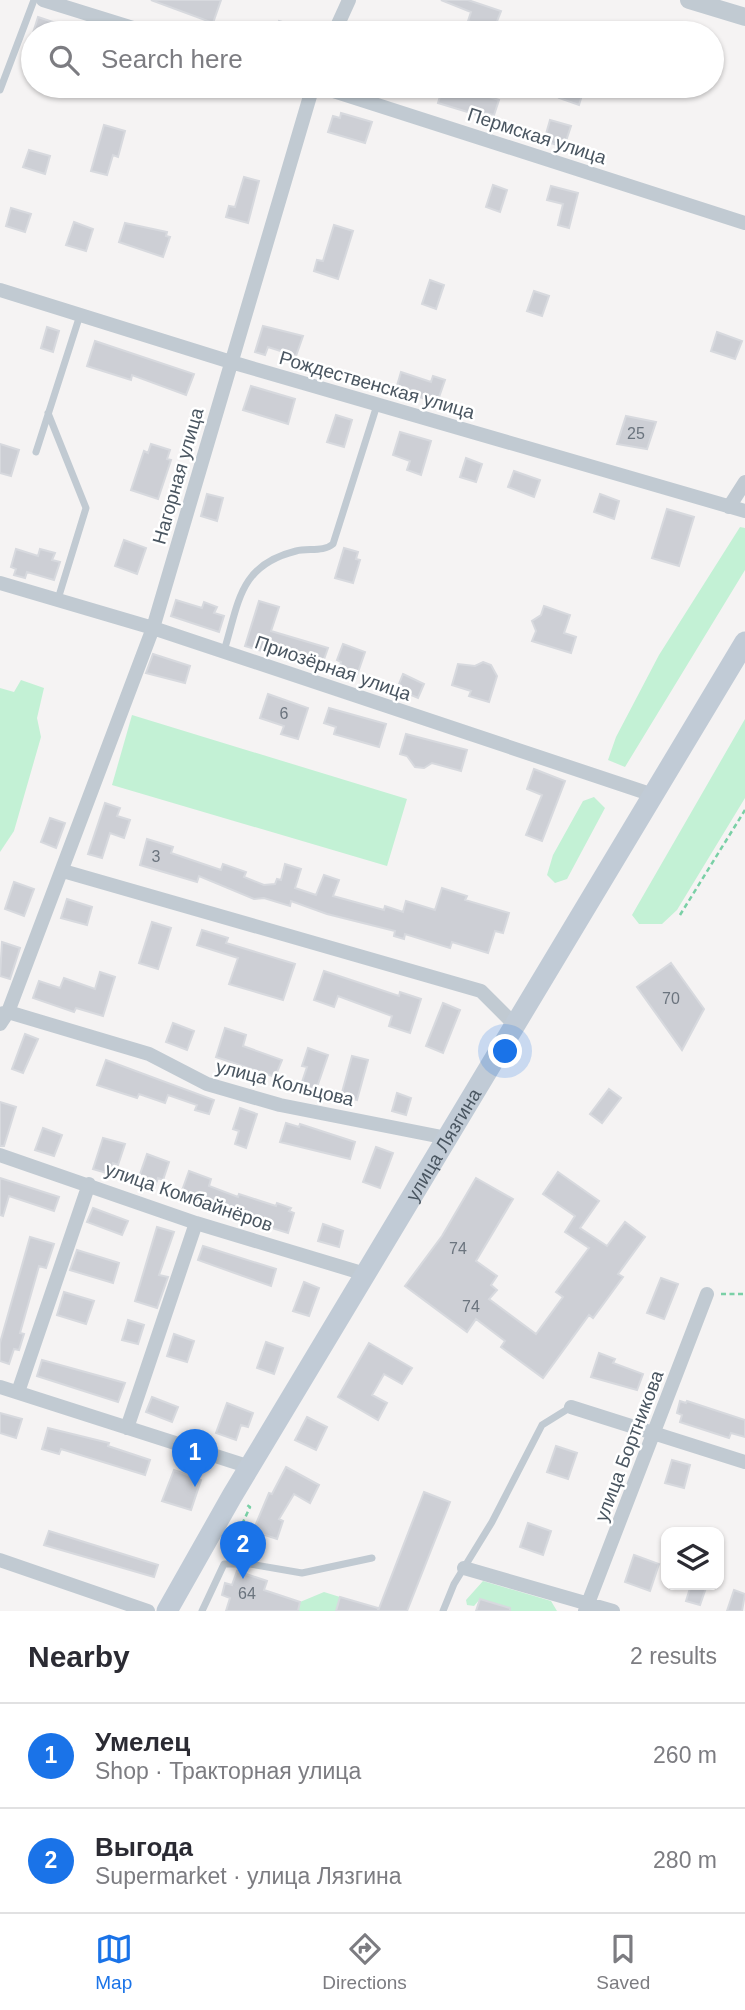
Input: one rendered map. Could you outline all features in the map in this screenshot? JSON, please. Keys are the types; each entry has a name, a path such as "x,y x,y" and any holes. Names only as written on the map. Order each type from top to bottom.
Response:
{"main road":[{"name":"улица Лязгина","path":"167,1611 232,1496 745,642"}],"street":[{"path":"43,0 110,21"},
{"path":"339,21 349,0"},
{"path":"689,0 745,17"},
{"name":"Нагорная улица","path":"3,1017 63,871 153,628 311,98"},
{"name":"Пермская улица","path":"353,98 745,223"},
{"name":"Рождественская улица","path":"0,290 231,362 745,511"},
{"path":"729,507 745,482"},
{"name":"Приозёрная улица","path":"0,583 153,628 653,795"},
{"path":"63,871 481,990 515,1025"},
{"name":"улица Кольцова","path":"3,1017 149,1054 207,1084 280,1105 447,1138"},
{"name":"улица Комбайнёров","path":"0,1155 196,1223 365,1274"},
{"path":"18,1392 89,1184"},
{"path":"127,1428 196,1223"},
{"name":"улица Бортникова","path":"586,1607 707,1294"},
{"path":"0,1387 250,1467"},
{"path":"571,1407 745,1462"},
{"path":"0,1560 148,1611"},
{"path":"464,1568 586,1607 613,1611"}],"lane":[{"path":"26,21 34,0"},
{"path":"0,90 21,34"},
{"path":"36,452 80,315"},
{"path":"224,652 242,596 257,567 270,558 299,550 328,548 333,544 377,405"},
{"path":"48,412 86,508 58,598"},
{"path":"443,1611 454,1584 542,1425 571,1407"},
{"path":"202,1611 224,1564 250,1564 302,1573 372,1558"}],"path":[{"path":"680,915 745,810"},
{"path":"707,1294 745,1294"},
{"path":"224,1564 250,1507 232,1496"}],"green space":[{"path":"740,527 745,528 745,570 625,767 608,760 616,737 659,655"},
{"path":"21,680 44,688 37,718 41,737 14,831 0,852 0,688 14,692"},
{"path":"132,715 407,799 387,866 112,785"},
{"path":"745,719 745,798 677,910 662,924 639,924 632,915"},
{"path":"594,797 605,808 567,879 555,883 547,875 553,855 583,801"},
{"path":"483,1581 551,1601 557,1611 494,1611 496,1604 480,1599 474,1606 467,1605 466,1600"},
{"path":"324,1592 340,1597 336,1611 298,1611 300,1602"}],"building":[{"path":"151,0 221,0 214,21"},
{"path":"441,0 468,0 501,11 497,21 468,21 471,12"},
{"path":"439,98 499,100 494,115 485,113 484,117 438,103"},
{"path":"559,98 581,98 579,105"},
{"path":"341,113 372,122 365,143 328,132 333,116 340,118"},
{"path":"550,120 571,126 564,147 544,141"},
{"path":"104,125 125,131 118,157 113,155 107,175 91,171"},
{"path":"29,150 50,156 45,174 23,167"},
{"path":"244,177 259,181 248,223 226,217 229,206 235,207"},
{"path":"493,185 507,190 500,212 486,207"},
{"path":"551,186 578,193 569,228 558,225 563,204 547,200"},
{"path":"11,208 31,214 25,232 6,226"},
{"path":"74,222 93,229 86,251 66,245"},
{"path":"125,223 167,232 166,236 170,237 163,257 119,242"},
{"path":"334,225 353,231 338,279 314,271 317,260 323,261"},
{"path":"430,280 444,285 436,309 422,304"},
{"path":"534,291 549,296 542,316 527,311"},
{"path":"263,326 303,336 296,356 268,347 265,355 255,352"},
{"path":"47,327 59,331 53,352 41,348"},
{"path":"717,332 742,341 735,359 711,351"},
{"path":"95,341 194,374 186,395 132,375 131,380 87,366"},
{"path":"401,372 431,382 433,376 445,380 437,403 396,389"},
{"path":"251,386 295,399 288,424 243,410"},
{"path":"336,415 352,420 344,447 327,442"},
{"path":"626,416 656,422 647,449 617,444"},
{"path":"400,432 431,441 421,475 407,470 410,461 393,455"},
{"path":"0,444 19,450 11,476 0,473"},
{"path":"151,444 170,450 167,459 171,460 158,499 131,490 144,451 148,453"},
{"path":"466,458 482,464 476,482 460,477"},
{"path":"514,471 540,480 534,497 508,487"},
{"path":"207,494 223,498 217,521 201,516"},
{"path":"600,494 619,501 614,519 594,512"},
{"path":"667,509 694,517 679,566 652,558"},
{"path":"124,540 146,548 137,574 115,566"},
{"path":"344,548 358,552 356,559 360,560 353,583 335,578"},
{"path":"16,549 38,556 40,549 55,553 52,560 60,562 54,580 27,572 25,578 14,575 16,569 11,567"},
{"path":"176,600 202,608 204,602 217,607 214,613 224,616 219,632 171,616"},
{"path":"259,601 279,607 271,631 328,648 322,665 298,657 297,661 245,646"},
{"path":"544,606 570,615 564,633 576,637 571,653 532,641 536,631 532,621 541,615"},
{"path":"343,644 365,652 356,678 339,671 341,662 337,660"},
{"path":"153,654 190,666 185,683 146,673"},
{"path":"483,662 491,665 497,676 489,702 469,696 471,691 452,685 458,664 475,666"},
{"path":"403,674 424,684 418,698 397,689"},
{"path":"268,694 308,708 298,739 281,734 284,726 260,718"},
{"path":"329,708 386,724 379,747 334,734 336,727 324,723"},
{"path":"406,734 467,750 461,771 432,763 424,768 415,767 407,756 400,754"},
{"path":"534,769 565,781 542,841 526,835 542,795 527,789"},
{"path":"105,803 120,808 117,816 130,820 124,838 110,833 102,858 88,854"},
{"path":"50,818 65,823 56,848 41,842"},
{"path":"147,839 173,847 171,853 221,870 223,864 246,872 244,877 264,885 275,884 277,879 281,880 285,864 301,869 295,888 316,895 324,875 339,880 333,896 384,910 385,906 403,912 406,901 435,910 442,888 467,896 465,900 509,913 503,933 495,931 488,953 452,942 450,948 405,934 404,939 394,936 395,931 327,914 291,901 290,906 264,898 254,899 199,876 197,882 140,865"},
{"path":"14,882 34,889 24,916 5,909"},
{"path":"67,899 92,907 87,925 61,918"},
{"path":"152,922 171,928 158,969 139,963"},
{"path":"202,930 228,938 226,943 295,964 283,1000 229,984 238,958 197,945"},
{"path":"2,942 20,948 10,979 0,976"},
{"path":"671,963 704,1009 682,1050 637,987"},
{"path":"324,971 399,996 400,992 421,999 410,1033 389,1026 392,1016 338,996 334,1007 314,1000"},
{"path":"100,972 115,977 103,1016 76,1008 74,1012 33,998 39,981 60,988 64,978 95,989"},
{"path":"443,1003 460,1010 443,1053 426,1046"},
{"path":"173,1023 194,1031 187,1050 166,1042"},
{"path":"225,1028 246,1035 243,1046 282,1060 275,1077 216,1057"},
{"path":"25,1034 38,1039 23,1073 12,1069"},
{"path":"308,1048 328,1055 316,1090 301,1085 307,1067 302,1066"},
{"path":"352,1056 368,1060 357,1100 341,1096"},
{"path":"106,1060 214,1100 209,1114 195,1110 197,1105 168,1095 165,1103 139,1094 137,1098 97,1085"},
{"path":"609,1089 621,1098 602,1123 590,1114"},
{"path":"397,1093 411,1098 406,1115 392,1111"},
{"path":"0,1102 16,1107 4,1146 0,1146"},
{"path":"240,1108 257,1114 246,1148 235,1144 239,1131 233,1129"},
{"path":"286,1123 299,1127 300,1124 355,1142 350,1159 280,1142"},
{"path":"43,1128 62,1135 54,1156 35,1150"},
{"path":"103,1138 125,1144 118,1165 113,1163 110,1174 93,1169"},
{"path":"376,1147 393,1153 380,1188 363,1182"},
{"path":"147,1154 169,1162 163,1180 158,1178 154,1189 137,1183"},
{"path":"189,1171 211,1179 209,1186 238,1197 239,1194 291,1208 289,1211 294,1213 288,1233 179,1199"},
{"path":"558,1172 599,1201 580,1228 607,1246 625,1222 645,1237 618,1274 623,1277 593,1318 589,1315 543,1378 501,1347 505,1341 476,1319 467,1332 405,1286 442,1236 476,1178 513,1199 476,1261 497,1276 491,1285 497,1290 489,1299 536,1334 563,1297 556,1292 589,1248 565,1232 575,1216 543,1194"},
{"path":"0,1178 59,1197 54,1211 9,1196 3,1216 0,1215"},
{"path":"93,1208 128,1221 122,1235 87,1222"},
{"path":"323,1224 343,1231 339,1247 318,1241"},
{"path":"157,1227 174,1232 159,1275 168,1277 157,1308 135,1301"},
{"path":"30,1237 54,1244 46,1268 39,1266 20,1333 24,1334 19,1350 14,1349 9,1364 0,1361 0,1343"},
{"path":"203,1246 276,1269 271,1286 198,1260"},
{"path":"77,1250 119,1263 113,1283 70,1270"},
{"path":"661,1278 678,1284 664,1319 647,1313"},
{"path":"304,1282 319,1288 309,1316 293,1311"},
{"path":"64,1292 94,1301 86,1324 57,1315"},
{"path":"128,1320 144,1325 138,1344 122,1340"},
{"path":"174,1334 194,1341 187,1362 167,1356"},
{"path":"266,1342 283,1348 274,1374 257,1368"},
{"path":"369,1343 412,1368 402,1384 384,1374 372,1395 387,1403 378,1420 338,1397"},
{"path":"599,1353 615,1359 613,1363 643,1374 637,1390 591,1377"},
{"path":"42,1360 125,1383 118,1402 37,1376"},
{"path":"152,1397 178,1407 172,1422 146,1412"},
{"path":"680,1401 745,1420 745,1437 731,1433 729,1438 680,1422 682,1415 677,1413"},
{"path":"227,1403 253,1413 248,1427 241,1425 236,1440 216,1433"},
{"path":"0,1413 22,1419 16,1438 0,1433"},
{"path":"307,1417 327,1427 316,1450 295,1440"},
{"path":"48,1428 109,1443 108,1446 150,1460 145,1475 61,1449 59,1454 42,1449"},
{"path":"556,1446 577,1453 568,1479 547,1472"},
{"path":"672,1460 690,1465 684,1488 665,1483"},
{"path":"286,1467 319,1485 310,1503 294,1494 279,1519 283,1521 277,1539 253,1531 269,1493 272,1494"},
{"path":"174,1470 201,1480 191,1510 162,1501"},
{"path":"424,1492 450,1502 407,1611 378,1611"},
{"path":"528,1523 551,1531 543,1555 520,1547"},
{"path":"49,1531 158,1565 154,1577 44,1545"},
{"path":"634,1555 659,1564 650,1591 625,1582"},
{"path":"237,1571 267,1581 264,1590 300,1602 298,1611 226,1611 230,1598 222,1595 225,1583 232,1585"},
{"path":"689,1590 705,1590 700,1605 686,1601"},
{"path":"734,1590 745,1594 742,1611 727,1611"},
{"path":"340,1597 378,1608 378,1611 336,1611"},
{"path":"480,1599 510,1608 510,1611 476,1611"}],"place":[{"name":"Умелец","path":"195,1487"},
{"name":"Выгода","path":"243,1579"}]}
